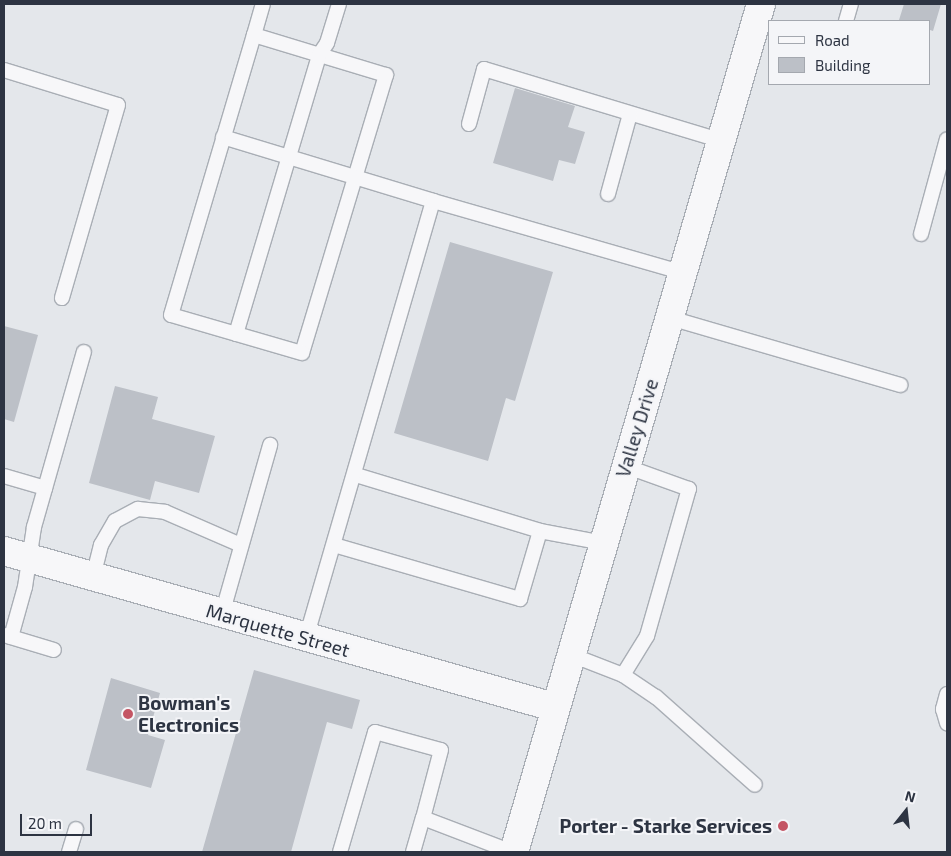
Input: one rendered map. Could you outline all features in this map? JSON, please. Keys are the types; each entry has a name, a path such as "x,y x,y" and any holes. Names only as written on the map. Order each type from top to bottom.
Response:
{"street":[{"name":"Valley Drive","path":"513,852 569,654 684,273 761,4"},
{"name":"Marquette Street","path":"4,551 554,707"}],"lane":[{"path":"254,35 386,75 302,354 171,315 263,4"},
{"path":"236,334 319,55 327,43 339,4"},
{"path":"846,20 851,4"},
{"path":"469,124 484,69 722,141"},
{"path":"4,70 118,104 62,298"},
{"path":"608,194 630,114"},
{"path":"223,137 684,273"},
{"path":"921,234 947,139"},
{"path":"306,638 356,475 433,200"},
{"path":"670,318 900,385"},
{"path":"54,650 7,636 30,559 34,527 84,352"},
{"path":"222,614 270,445"},
{"path":"623,676 647,636 689,489 625,466"},
{"path":"356,475 540,531 603,544"},
{"path":"4,476 45,488"},
{"path":"92,577 101,546 115,521 138,509 165,512 241,545"},
{"path":"334,545 520,600 540,531"},
{"path":"569,654 623,676 656,697 755,785"},
{"path":"947,694 943,709 947,723"},
{"path":"340,852 375,732 441,750 413,852"},
{"path":"423,818 513,852"},
{"path":"69,852 76,829"}],"building":[{"path":"904,4 941,4 933,31 931,30 931,20 899,20"},
{"path":"515,88 575,106 568,127 585,132 575,164 559,160 553,181 493,163"},
{"path":"450,242 553,272 515,401 506,398 488,461 394,433"},
{"path":"4,326 38,335 14,422 4,419"},
{"path":"115,386 158,397 152,419 215,436 199,493 155,481 150,500 89,483"},
{"path":"254,670 360,700 352,729 327,722 291,852 202,852"},
{"name":"Bowman's Electronics","path":"111,678 160,693 148,735 165,740 151,788 86,770"}],"place":[{"name":"Bowman's Electronics","path":"128,714"},
{"name":"Porter - Starke Services","path":"783,826"}]}
